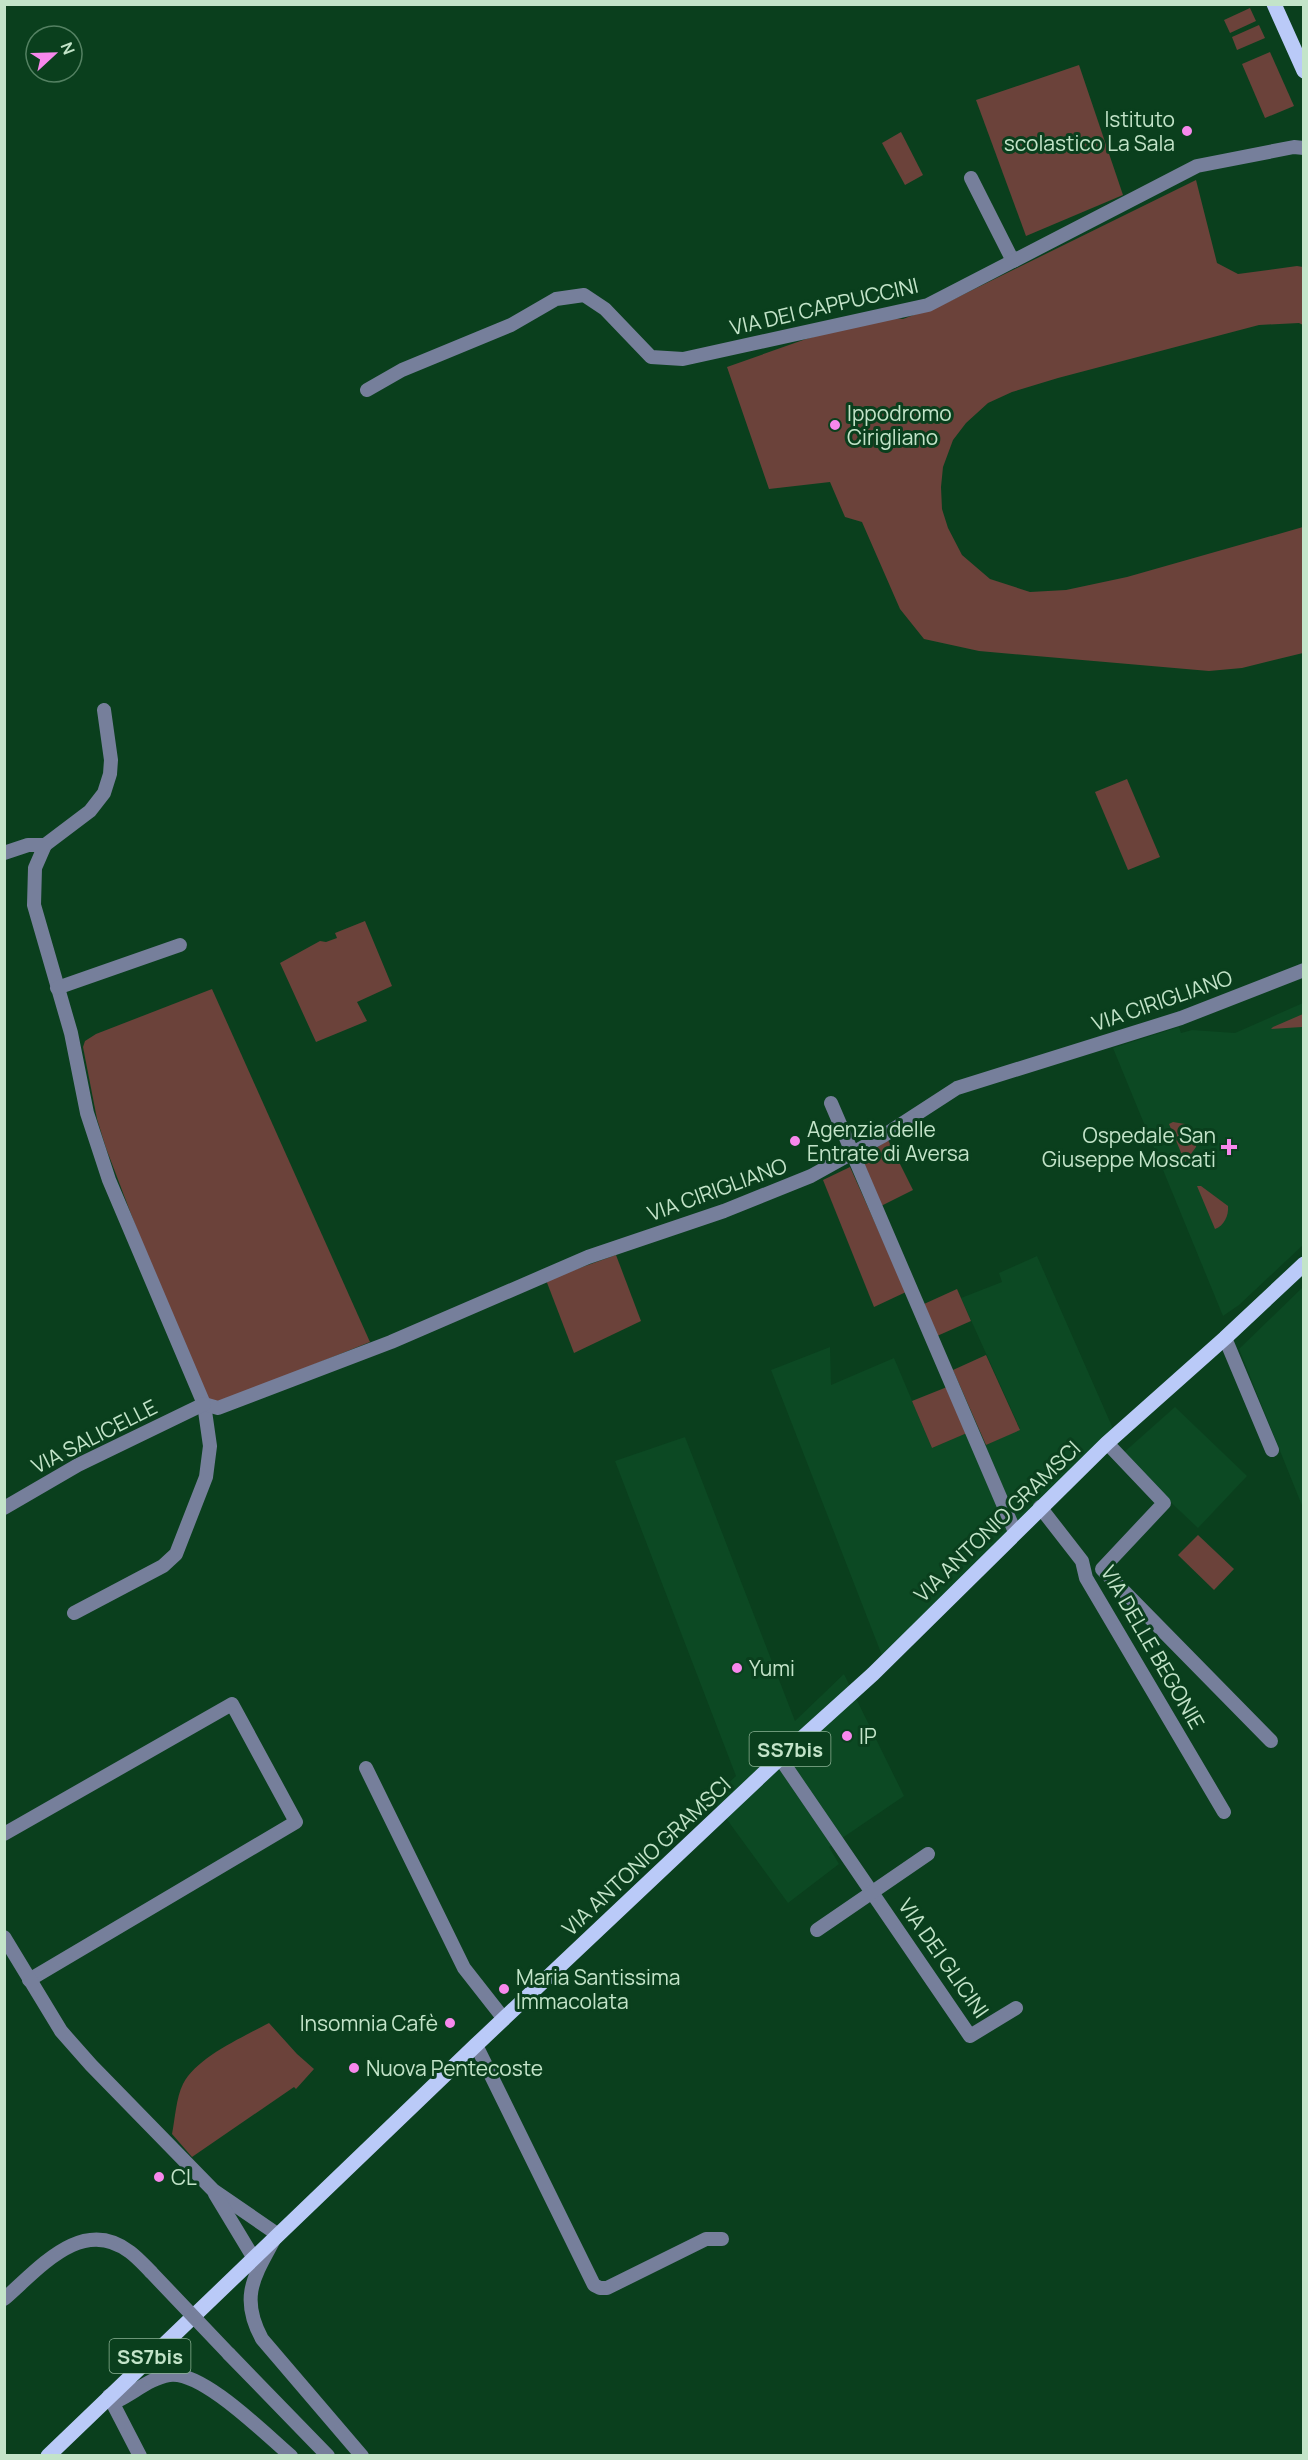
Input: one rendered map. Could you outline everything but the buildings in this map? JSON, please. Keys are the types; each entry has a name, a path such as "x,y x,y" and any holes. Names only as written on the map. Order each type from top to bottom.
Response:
{"main road":[{"path":"1274,4 1304,71"},
{"name":"VIA ANTONIO GRAMSCI","path":"253,2257 780,1758 873,1674 1107,1443 1304,1264"},
{"name":"SS7bis","path":"48,2456 253,2257"}],"street":[{"name":"VIA DEI CAPPUCCINI","path":"367,390 402,370 511,325 556,299 584,295 605,309 651,357 683,359 928,304 1197,166 1294,147 1304,148"},
{"path":"971,178 1013,261"},
{"path":"74,1613 164,1566 176,1554 207,1470 210,1446 204,1404 109,1180 87,1113 71,1033 34,905 35,868 45,845 90,811 104,793 110,774 111,760 104,710"},
{"path":"4,853 28,845 45,845"},
{"path":"57,988 180,945"},
{"name":"VIA CIRIGLIANO","path":"204,1404 218,1408 391,1342 588,1257 724,1211 811,1176 852,1154 957,1088 1181,1018 1304,970"},
{"path":"831,1103 1015,1532"},
{"path":"1225,1338 1272,1450"},
{"name":"VIA SALICELLE","path":"4,1508 88,1459 204,1404"},
{"path":"1107,1443 1164,1503 1102,1569 1271,1741"},
{"name":"VIA DELLE BEGONIE","path":"1040,1507 1082,1561 1086,1578 1224,1812"},
{"path":"4,1834 232,1704 296,1822 29,1980"},
{"name":"VIA DEI GLICINI","path":"780,1758 970,2036 1016,2008"},
{"path":"366,1768 464,1968 504,2019"},
{"name":"VIA DEI GLICINI","path":"817,1930 928,1854"},
{"path":"4,1937 61,2031 148,2126 213,2190 277,2234 257,2273 250,2295 250,2312 255,2326 262,2339 362,2456"},
{"path":"476,2045 594,2285 607,2288 706,2239 722,2240"},
{"path":"213,2190 253,2257"},
{"path":"4,2299 53,2256 68,2246 85,2240 99,2239 130,2251 328,2456"},
{"path":"109,2396 119,2400 152,2381 170,2375 193,2379 225,2399 291,2456"},
{"path":"109,2396 140,2456"}],"shaded area":[{"path":"1250,8 1256,21 1230,33 1224,20"},
{"path":"1259,25 1265,38 1237,50 1232,37"},
{"path":"1270,52 1294,106 1265,118 1242,64"},
{"path":"1079,65 1123,195 1026,236 976,100"},
{"path":"901,132 923,175 905,185 882,143"},
{"name":"Ippodromo Cirigliano","path":"1196,180 1217,263 1238,274 1303,267 1303,325 1299,323 1259,325 1058,378 1012,392 988,403 966,423 953,440 943,467 942,509 948,528 962,555 990,579 1030,592 1066,590 1127,577 1303,527 1303,653 1242,668 1209,671 979,651 924,639 900,609 862,522 845,517 830,482 769,489 727,367 806,339 883,317 903,319 948,302"},
{"path":"1127,779 1160,857 1128,870 1095,792"},
{"path":"365,921 392,986 357,1002 367,1021 316,1042 280,963 320,941 326,942 337,938 335,933"},
{"path":"212,989 370,1342 220,1402 209,1400 139,1235 97,1119 83,1047 85,1041 96,1034"},
{"name":"Ospedale San Giuseppe Moscati","path":"1303,1003 1303,1245 1239,1305 1223,1316 1113,1048 1179,1027 1181,1033 1192,1030 1235,1033"},
{"path":"1303,1014 1302,1027 1271,1029 1273,1027"},
{"path":"1173,1122 1185,1124 1198,1134 1196,1147 1185,1162 1169,1124"},
{"path":"888,1140 913,1190 881,1206 861,1158"},
{"path":"850,1167 906,1292 874,1307 823,1180"},
{"path":"1197,1186 1201,1186 1228,1206 1225,1220 1215,1229"},
{"path":"616,1255 641,1321 574,1353 546,1280"},
{"path":"1037,1256 1114,1431 883,1658 771,1370 830,1347 831,1385 894,1358 932,1448 978,1428 986,1445 1020,1429 961,1298 1002,1282 999,1273"},
{"path":"1303,1287 1303,1508 1239,1349"},
{"path":"957,1289 971,1321 937,1336 924,1304"},
{"path":"986,1355 1020,1430 986,1445 953,1370"},
{"path":"947,1387 967,1433 932,1448 912,1401"},
{"path":"1175,1407 1247,1476 1198,1528 1121,1455"},
{"path":"685,1437 795,1721 844,1674 904,1796 829,1847 839,1864 788,1903 712,1799 736,1776 615,1461"},
{"path":"1198,1535 1234,1569 1214,1590 1178,1555"},
{"path":"269,2023 314,2069 296,2089 294,2087 192,2157 172,2134 177,2102 183,2084 199,2065 210,2057 234,2041"}],"place":[{"name":"Istituto scolastico La Sala","path":"1187,131"},
{"name":"Ippodromo Cirigliano","path":"835,425"},
{"name":"Agenzia delle Entrate di Aversa","path":"795,1141"},
{"name":"Ospedale San Giuseppe Moscati","path":"1229,1147"},
{"name":"Yumi","path":"737,1668"},
{"name":"IP","path":"847,1736"},
{"name":"Maria Santissima Immacolata","path":"504,1989"},
{"name":"Insomnia Cafè","path":"450,2023"},
{"name":"Nuova Pentecoste","path":"354,2068"},
{"name":"CL","path":"159,2177"}]}
